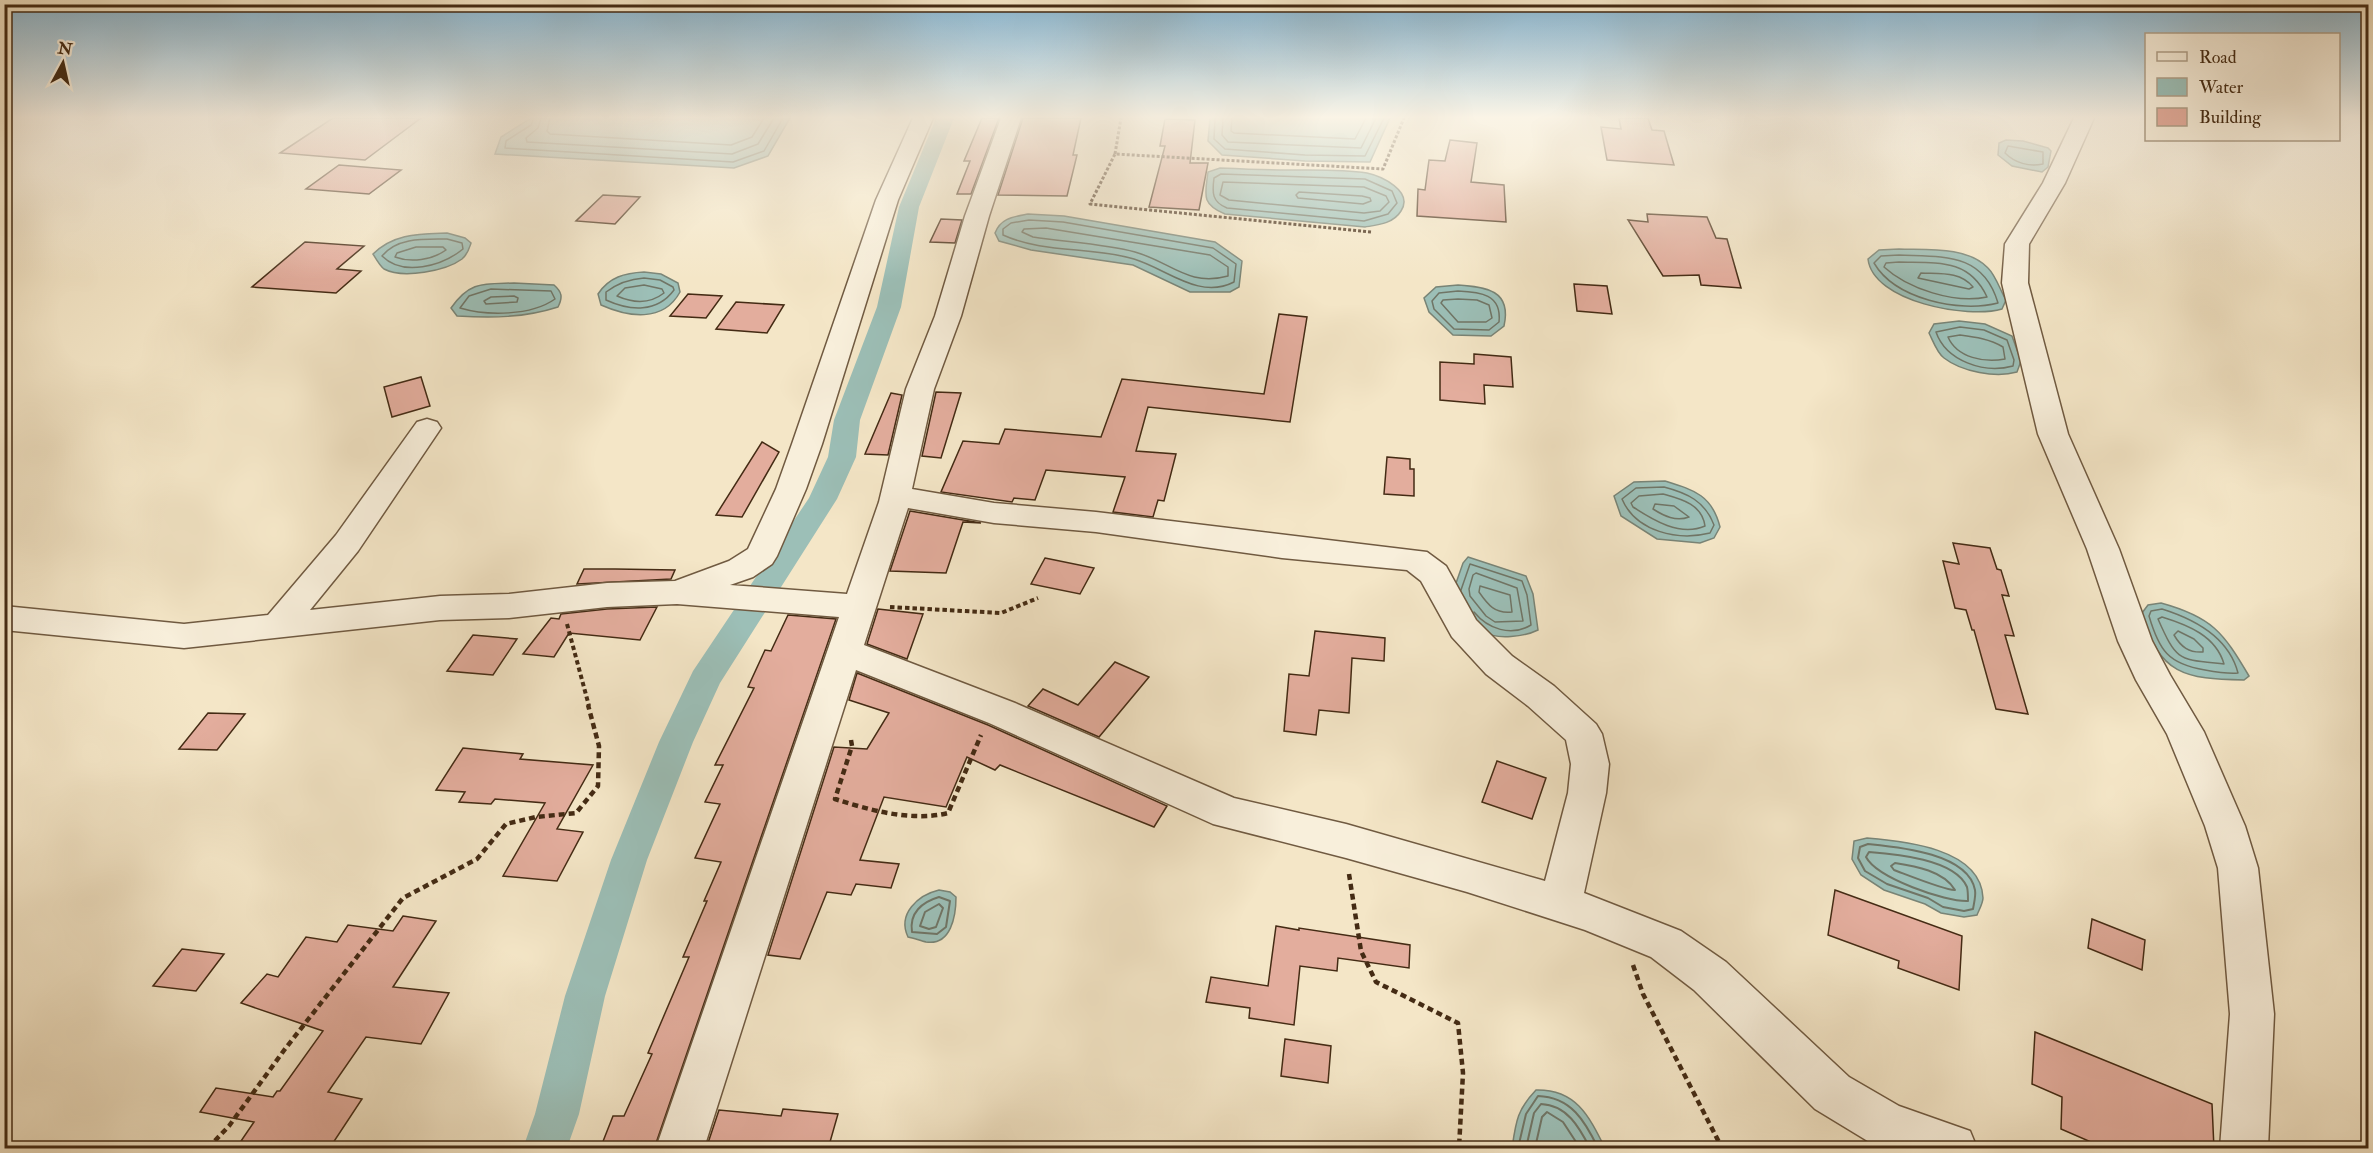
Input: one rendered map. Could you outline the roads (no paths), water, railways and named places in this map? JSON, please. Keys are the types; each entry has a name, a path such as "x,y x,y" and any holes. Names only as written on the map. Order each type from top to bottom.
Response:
{"street":[{"path":"677,592 741,569 761,556 803,455 887,200 899,172"},
{"path":"680,1149 896,496 920,389 948,316 992,172"},
{"path":"2059,172 2017,244 2015,283 2053,434 2103,549 2135,641 2154,680 2185,732 2225,826 2238,868 2252,1014 2244,1149"},
{"path":"279,625 346,543 427,428"},
{"path":"896,496 994,513 1096,522 1282,548 1415,560 1434,574 1464,628 1485,650 1583,734 1590,764 1587,793 1561,903"},
{"path":"4,618 184,636 440,608 509,606 607,594 677,592 859,606"},
{"path":"844,651 993,709 1227,813 1346,841 1561,903 1666,944 1710,976 1832,1093 1887,1126 1953,1149"}],"water":[{"path":"1208,172 1367,173 1380,177 1400,191 1404,204 1394,219 1365,227 1225,214 1212,206 1206,198"},
{"path":"1028,214 1064,216 1215,242 1242,261 1239,287 1230,292 1190,292 1133,265 1031,250 999,241 995,233 1001,224 1008,219"},
{"path":"447,233 465,238 471,243 462,259 446,267 424,272 392,272 384,269 373,254 399,238"},
{"path":"1879,250 1946,251 1969,256 1979,261 1991,271 1996,279 2006,300 2002,309 1967,311 1946,309 1924,304 1886,286 1874,274 1868,259"},
{"path":"630,273 661,274 678,283 680,292 673,302 664,309 644,315 622,312 601,305 598,294 612,280"},
{"path":"485,284 554,285 561,295 558,307 533,313 495,317 457,316 451,308 471,288"},
{"path":"1458,285 1487,289 1500,298 1504,305 1504,326 1491,336 1453,335 1429,312 1424,298 1436,287"},
{"path":"1959,321 1985,324 2012,336 2021,361 2017,372 1989,374 1969,370 1951,363 1942,356 1929,333 1934,324"},
{"path":"1665,481 1685,487 1707,501 1717,516 1720,527 1714,538 1700,543 1657,539 1621,516 1614,496 1634,482"},
{"path":"1468,557 1526,576 1533,594 1538,630 1519,636 1503,637 1489,634 1480,627 1454,589 1463,563"},
{"path":"2161,603 2193,614 2214,628 2223,637 2249,676 2244,680 2206,678 2190,675 2166,661 2149,634 2142,613 2148,605"},
{"path":"1867,838 1919,845 1955,858 1969,868 1979,881 1983,898 1977,915 1964,917 1941,913 1925,904 1884,890 1861,875 1852,859 1854,841"},
{"path":"939,890 950,892 956,897 953,921 946,935 934,942 908,937 905,929 907,913 917,901"},
{"path":"1536,1090 1550,1091 1571,1099 1587,1115 1605,1148 1512,1148 1518,1116"}],"waterway":[{"path":"545,1148 557,1114 585,996 629,860 676,742 705,680 823,499 842,457 847,420 889,307 909,207 923,172"}]}
